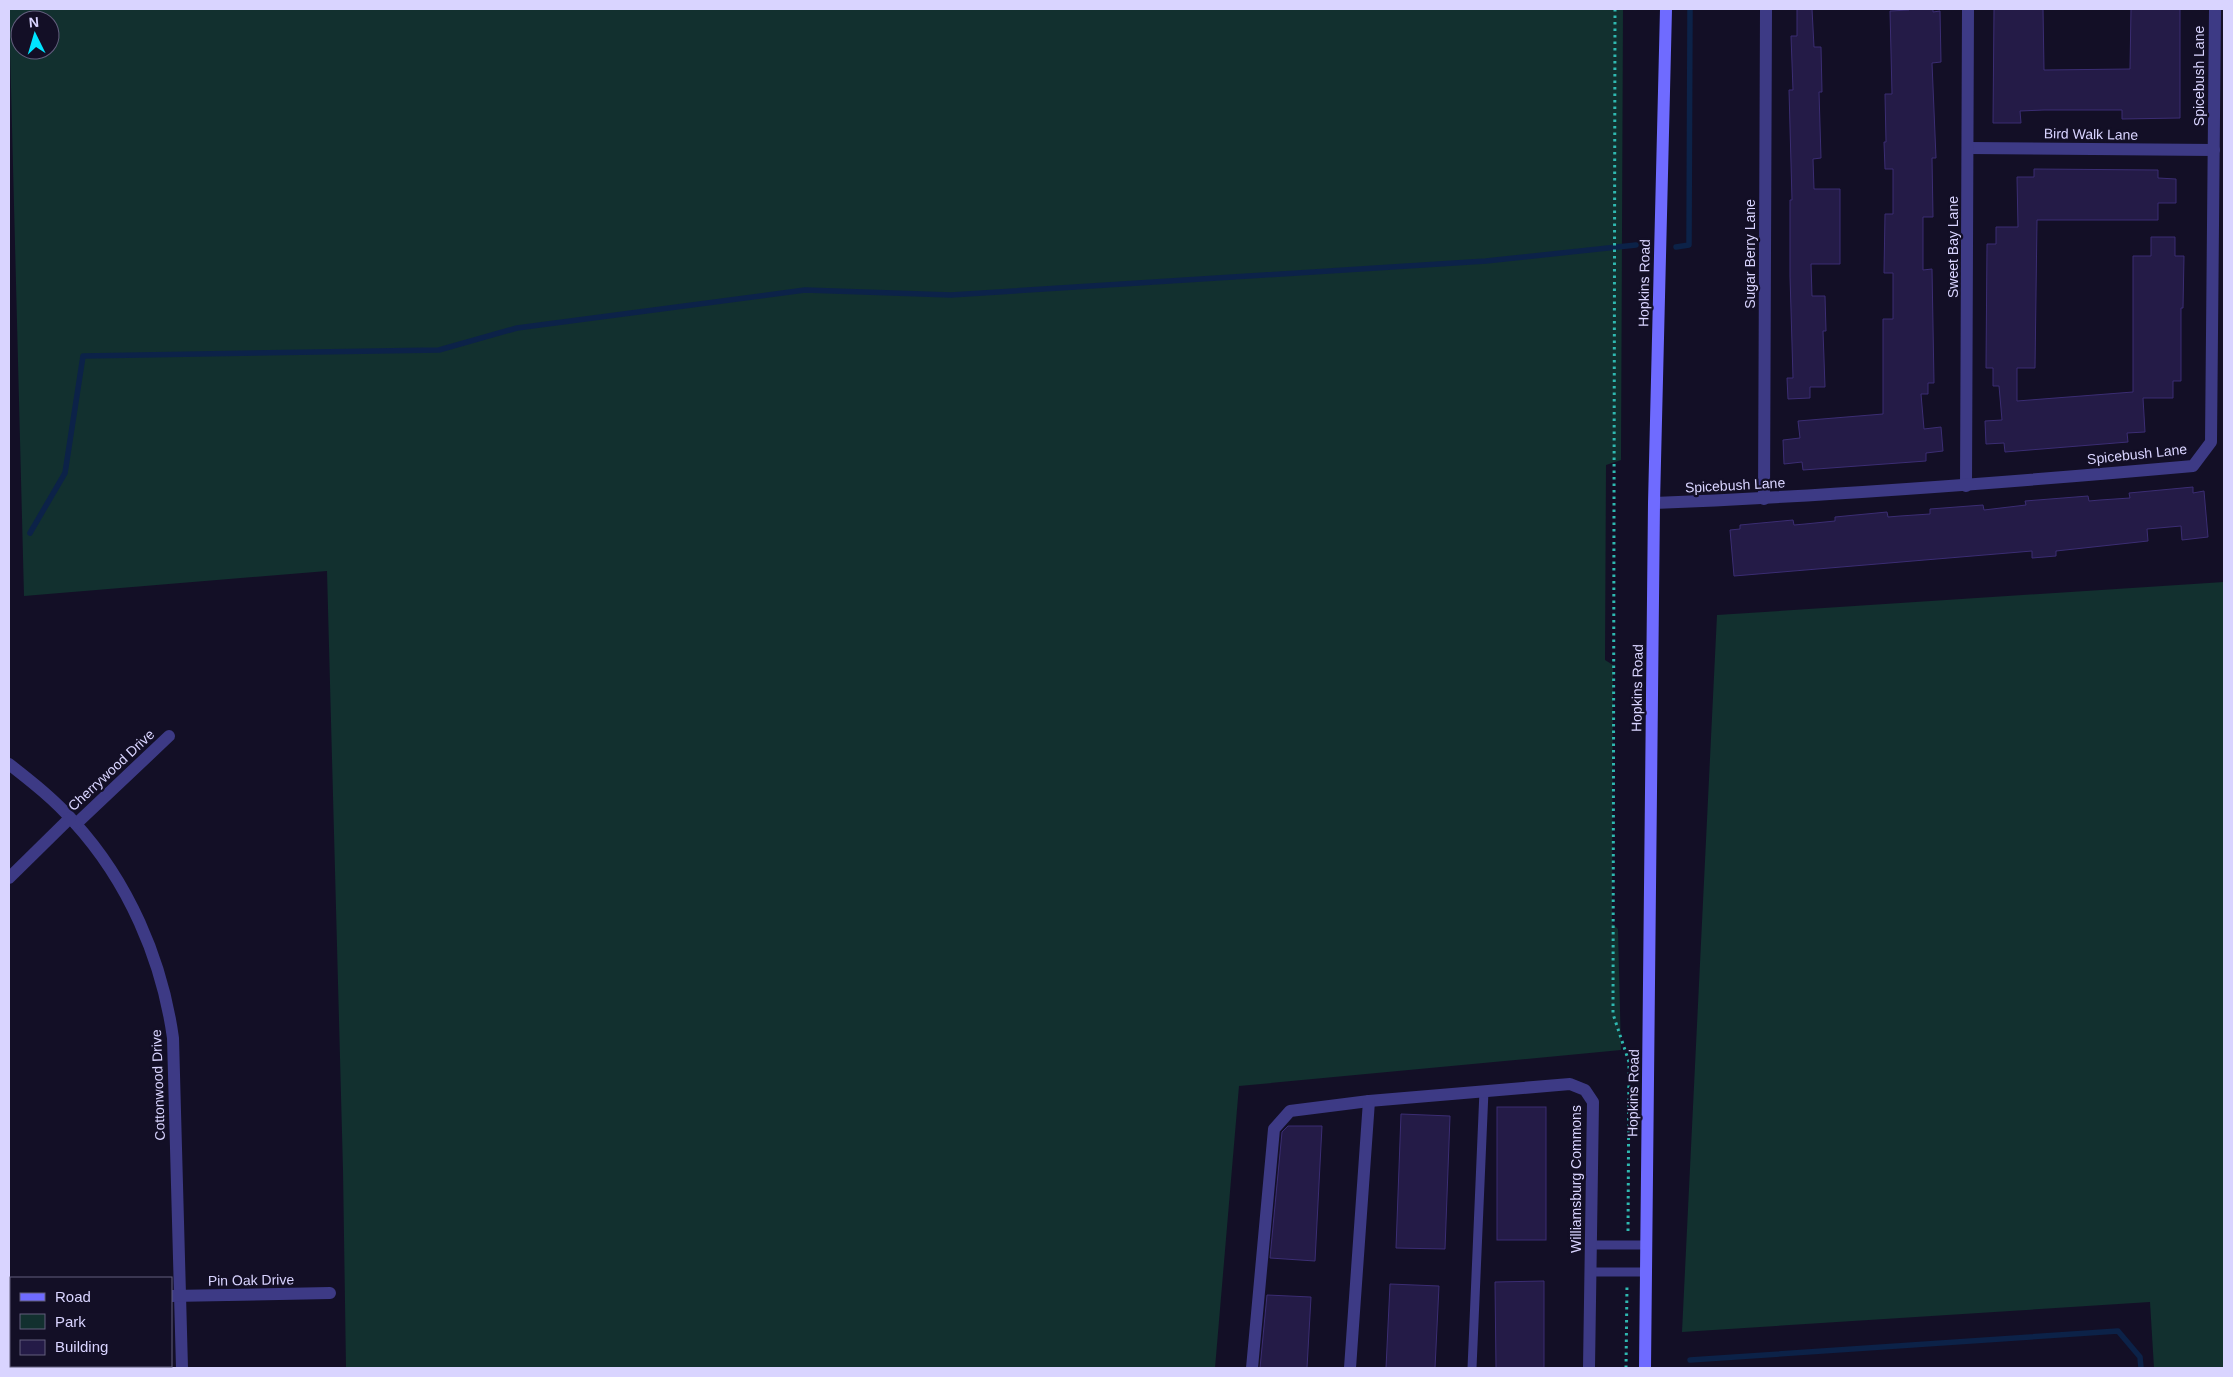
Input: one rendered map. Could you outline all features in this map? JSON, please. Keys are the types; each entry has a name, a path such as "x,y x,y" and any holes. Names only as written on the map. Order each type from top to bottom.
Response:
{"street":[{"name":"Hopkins Road","path":"1645,1368 1654,503 1666,9"},
{"name":"Sugar Berry Lane","path":"1764,499 1766,9"},
{"name":"Sweet Bay Lane","path":"1966,486 1969,148 1968,9"},
{"name":"Spicebush Lane","path":"1654,503 1764,499 1966,486 2193,466 2211,442 2215,9"},
{"name":"Bird Walk Lane","path":"1969,148 2214,150"},
{"name":"Cherrywood Drive","path":"9,878 169,736"},
{"name":"Cottonwood Drive","path":"9,764 36,785 73,821 99,853 119,883 136,915 159,970 168,1003 173,1038 176,1296 182,1368"},
{"name":"Williamsburg Commons","path":"1252,1368 1274,1129 1290,1111 1369,1101 1570,1084 1585,1090 1593,1102 1589,1368"},
{"path":"1350,1368 1369,1101"},
{"name":"Pin Oak Drive","path":"176,1296 330,1293"}],"lane":[{"path":"1472,1368 1484,1091"},
{"path":"1592,1245 1646,1245"},
{"path":"1591,1272 1646,1272"}],"path":[{"path":"1615,9 1612,606 1613,1014 1629,1062 1628,1245"},
{"path":"1626,1368 1628,1272"}],"green space":[{"path":"9,9 1623,9 1621,460 1606,465 1605,660 1613,665 1612,923 1618,929 1621,1050 1239,1086 1215,1368 346,1368 343,1170 327,571 24,596 10,60 60,60 60,10 10,10 10,48"},
{"path":"2224,582 2224,1368 2154,1368 2150,1302 1682,1332 1717,615"}],"building":[{"path":"1797,9 1812,9 1814,47 1821,47 1822,92 1819,92 1821,158 1813,159 1814,189 1840,189 1840,264 1811,264 1812,296 1825,296 1826,331 1823,331 1825,387 1810,387 1810,398 1788,399 1787,378 1793,378 1790,276 1790,200 1792,200 1789,90 1793,90 1791,36 1797,36"},
{"path":"1933,9 1933,12 1940,11 1941,62 1932,63 1936,158 1932,158 1933,217 1923,217 1923,270 1932,269 1934,383 1928,383 1928,394 1921,394 1924,429 1941,427 1943,451 1926,453 1926,461 1803,470 1802,462 1784,464 1783,440 1800,438 1798,421 1883,414 1883,319 1893,319 1893,273 1884,273 1885,214 1893,214 1893,169 1885,169 1884,142 1886,142 1885,94 1892,94 1890,11"},
{"path":"1994,9 2043,9 2044,70 2130,69 2131,9 2180,9 2180,118 2122,119 2122,110 2044,110 2020,111 2021,123 1993,123"},
{"path":"2034,169 2158,170 2158,178 2176,179 2176,203 2158,203 2158,220 2037,220 2035,368 2017,368 2017,401 2133,392 2133,256 2151,256 2151,237 2175,237 2175,256 2184,256 2183,308 2181,308 2181,381 2173,381 2173,398 2143,398 2145,432 2127,433 2128,442 2005,452 2004,443 1986,444 1985,421 2002,420 1999,386 1993,386 1993,368 1986,368 1987,244 1996,244 1996,227 2018,227 2017,177 2034,177"},
{"path":"2193,487 2193,493 2204,491 2208,537 2182,540 2181,526 2147,529 2148,541 2056,551 2056,556 2032,558 2032,551 1734,576 1730,530 1740,529 1740,525 1793,520 1794,525 1835,521 1835,517 1887,512 1888,517 1930,514 1930,509 1983,505 1984,510 2026,505 2025,501 2088,496 2089,501 2130,498 2129,493"},
{"path":"1497,1107 1546,1107 1546,1240 1497,1240"},
{"path":"1401,1114 1450,1116 1445,1249 1396,1248"},
{"path":"1288,1126 1322,1126 1315,1261 1270,1258 1282,1132"},
{"path":"1544,1281 1544,1368 1496,1368 1495,1282"},
{"path":"1390,1284 1439,1286 1435,1368 1386,1368"},
{"path":"1267,1295 1311,1297 1307,1368 1260,1368"}],"waterway":[{"path":"1676,247 1689,245 1690,9"},
{"path":"30,533 65,473 83,356 439,350 517,328 805,290 951,295 1486,261 1636,245"},
{"path":"1690,1360 2118,1331 2140,1357 2141,1368"}]}
